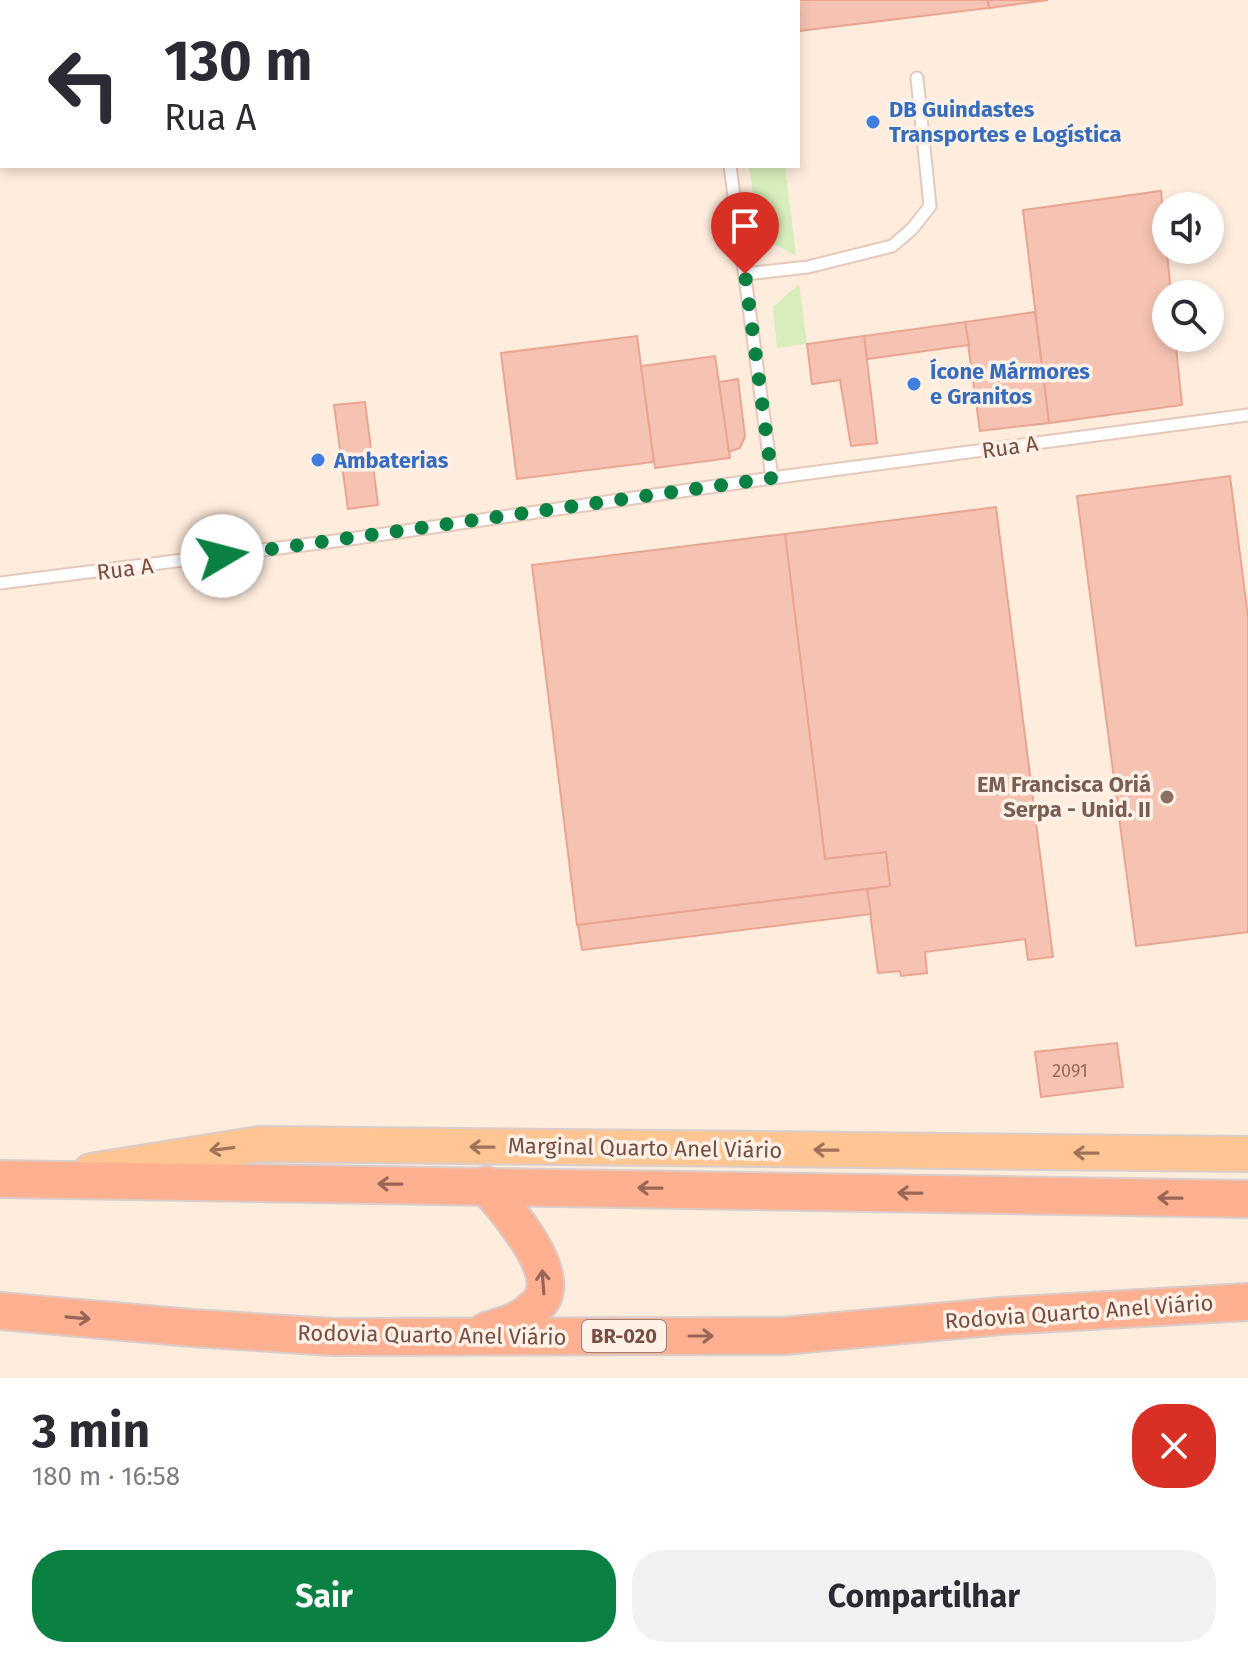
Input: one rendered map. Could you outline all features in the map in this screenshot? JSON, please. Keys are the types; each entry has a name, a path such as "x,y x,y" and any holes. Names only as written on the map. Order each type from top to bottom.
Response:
{"highway":[{"path":"0,1179 1248,1199"},
{"path":"465,1337 520,1319 542,1300 546,1288 545,1276 530,1244 486,1185"},
{"name":"Rodovia Quarto Anel Viário","path":"0,1311 334,1337 783,1336 1001,1316 1248,1302"}],"main road":[{"name":"Marginal Quarto Anel Viário","path":"44,1179 259,1144 1248,1154"}],"lane":[{"path":"745,274 808,267 892,246 912,229 930,206 917,78"},
{"path":"730,168 772,478"},
{"name":"Rua A","path":"0,583 343,540 772,478 1248,415"}],"green space":[{"path":"749,168 785,168 796,256 759,236"},
{"path":"799,284 807,344 777,348 773,307"}],"building":[{"path":"800,0 988,0 989,8 800,31"},
{"path":"988,0 1048,0 989,8"},
{"path":"1152,192 1152,264 1168,264 1170,280 1152,280 1152,352 1176,352 1182,405 1049,423 1023,210"},
{"path":"1035,312 1049,423 980,431 965,322"},
{"path":"965,322 969,345 867,359 864,336"},
{"path":"637,336 654,462 517,479 501,353"},
{"path":"864,336 877,443 851,446 840,380 812,384 807,344"},
{"path":"715,356 730,458 655,468 641,366"},
{"path":"738,379 745,436 740,448 729,452 719,382"},
{"path":"365,402 378,505 348,509 334,405"},
{"path":"1230,476 1248,617 1248,932 1136,946 1077,496"},
{"path":"996,507 1053,957 1028,960 1025,939 925,952 927,973 901,976 900,971 878,973 867,889 890,886 886,852 825,859 785,534"},
{"path":"785,534 825,859 886,852 890,886 577,925 532,565"},
{"path":"867,889 871,914 582,950 578,925"},
{"path":"1117,1043 1123,1087 1041,1097 1035,1052"}],"place":[{"name":"DB Guindastes Transportes e Logística","path":"873,122"},
{"name":"Ícone Mármores e Granitos","path":"914,384"},
{"name":"Ambaterias","path":"318,460"},
{"name":"EM Francisca Oriá Serpa - Unid. II","path":"1167,797"}],"route":[{"path":"222,556 772,478 745,274"}]}
